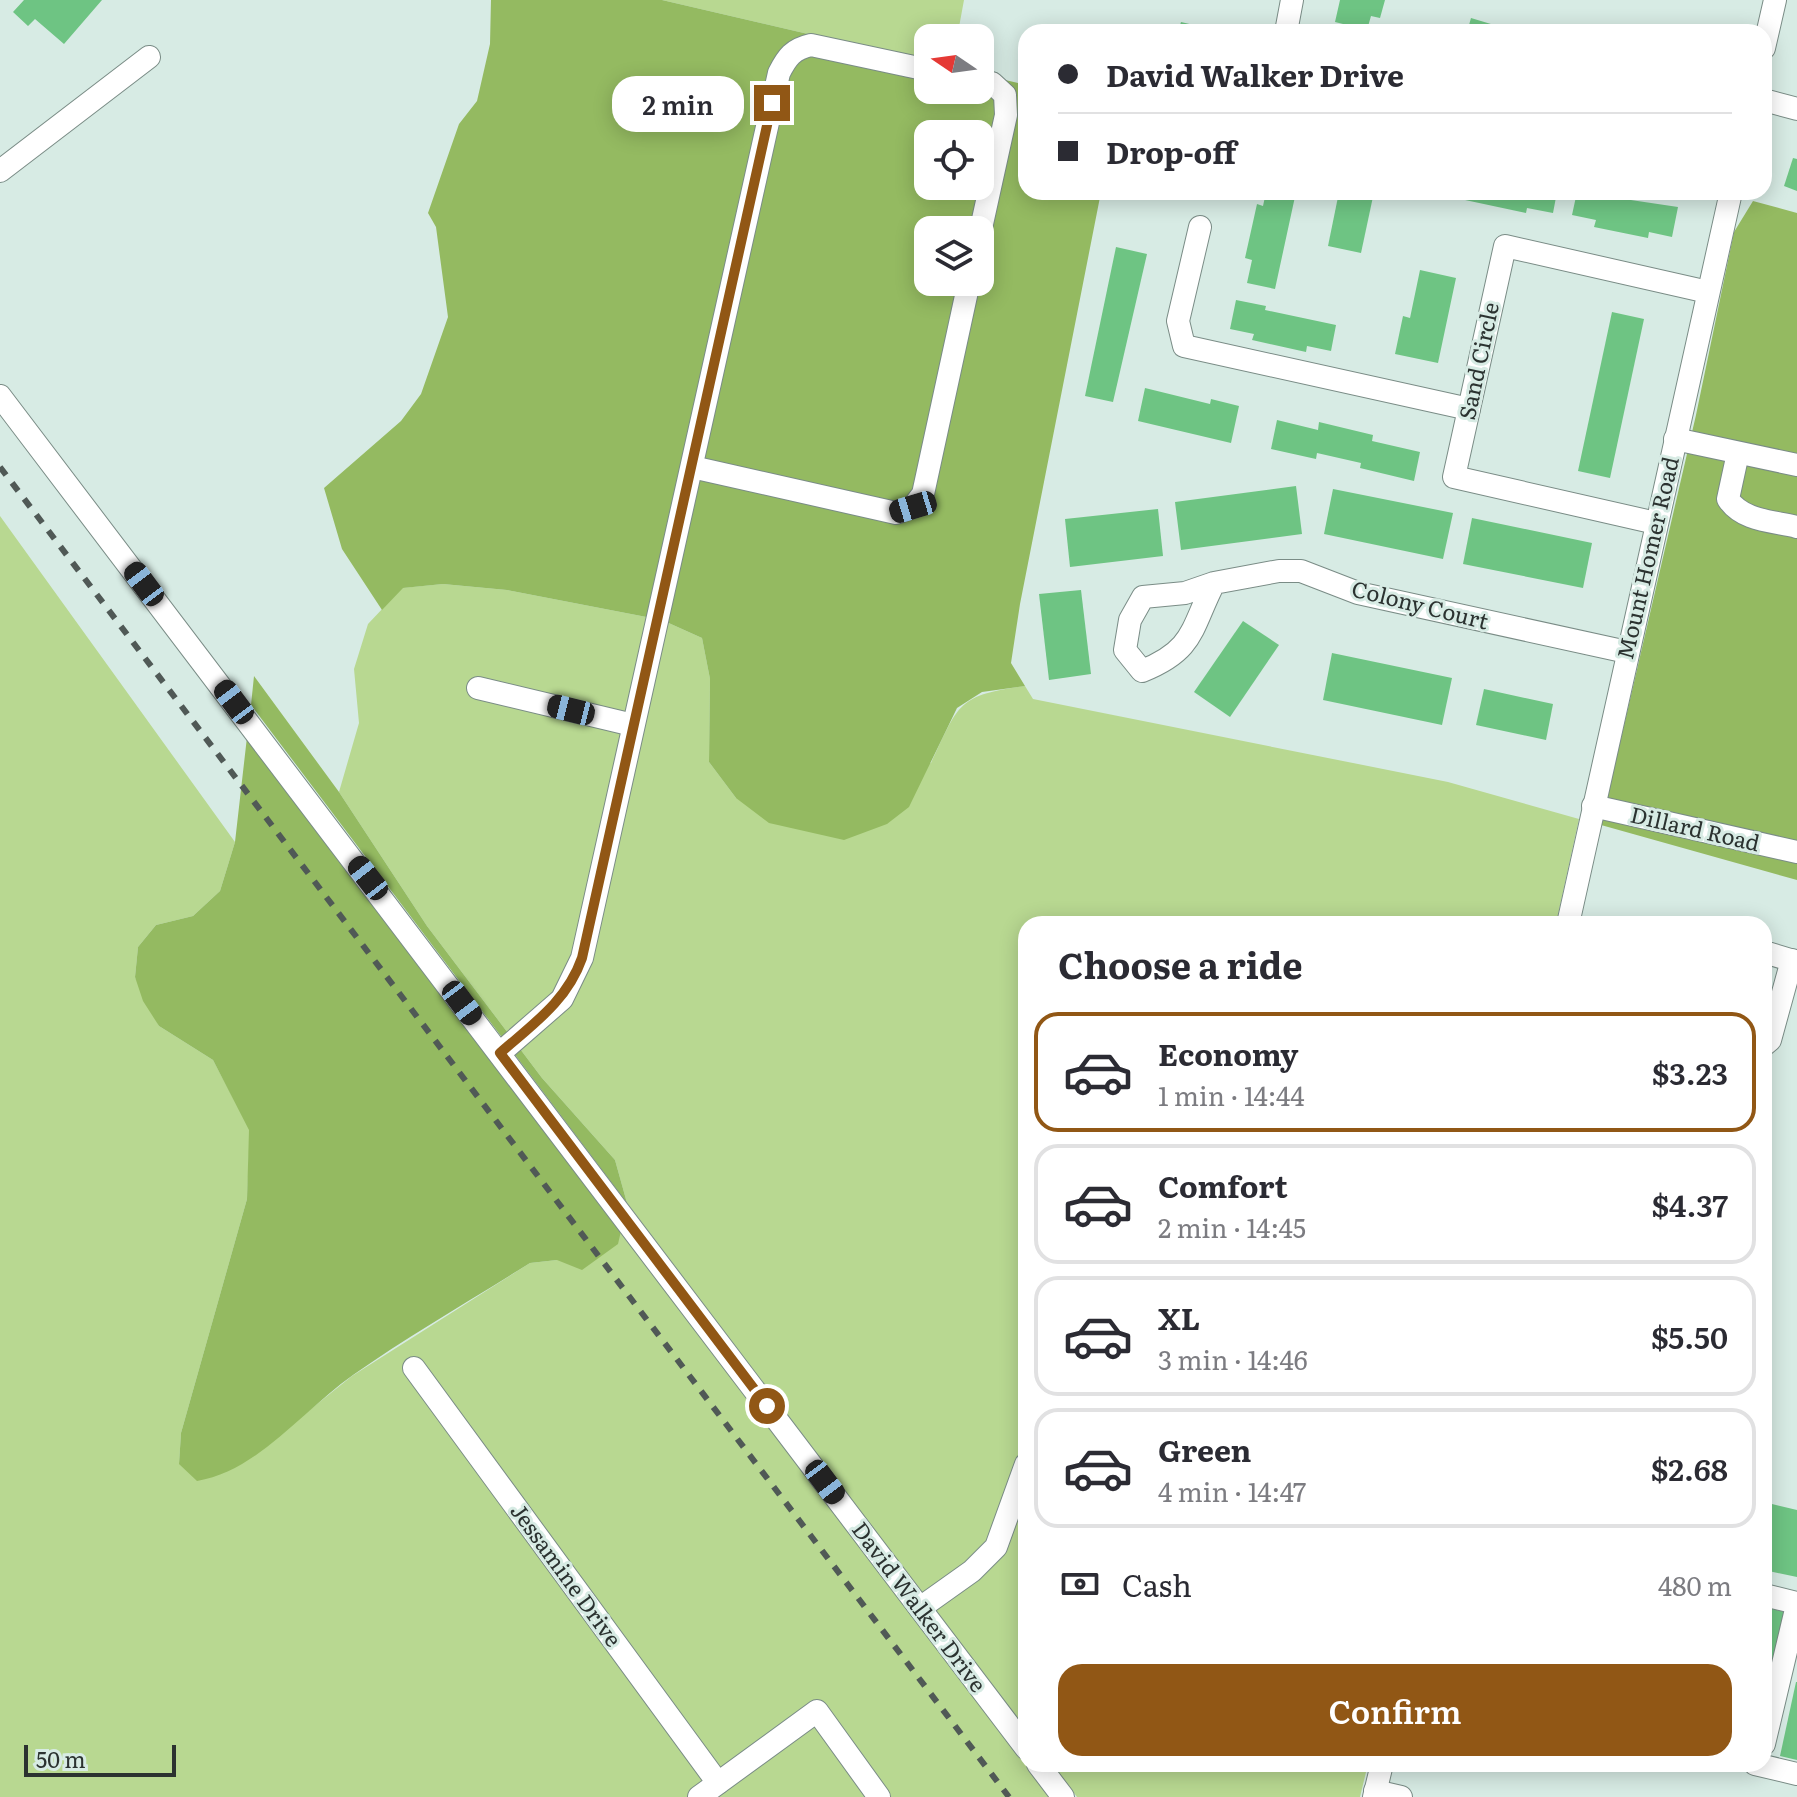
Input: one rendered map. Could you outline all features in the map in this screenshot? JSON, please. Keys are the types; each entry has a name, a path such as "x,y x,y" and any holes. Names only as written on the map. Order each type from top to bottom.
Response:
{"street":[{"path":"1288,24 1292,0"},
{"path":"1770,24 1775,0"},
{"path":"500,1053 562,999 574,981 779,73 787,57 798,48 811,45 914,67"},
{"path":"0,171 149,57"},
{"path":"984,216 1006,115 1005,95 994,85"},
{"path":"1772,102 1797,109"},
{"name":"Mount Homer Road","path":"1570,916 1729,200"},
{"path":"1200,227 1178,321 1184,346 1469,409"},
{"name":"Sand Circle","path":"1656,523 1454,477 1505,246 1708,292"},
{"path":"692,467 896,513 913,507 923,494 966,296"},
{"name":"David Walker Drive","path":"0,396 1018,1737"},
{"path":"1675,439 1797,465"},
{"path":"1738,453 1728,499 1733,508 1741,514 1797,527"},
{"name":"Colony Court","path":"1214,583 1197,629 1166,661 1142,671 1125,650 1130,620 1143,597 1185,593 1214,583 1301,571 1358,593 1627,652"},
{"path":"478,688 633,725"},
{"name":"Dillard Road","path":"1593,806 1797,852"},
{"path":"1772,954 1795,961 1772,1034"},
{"name":"Jessamine Drive","path":"414,1368 718,1783"},
{"path":"920,1608 972,1571 996,1547 1018,1486"},
{"path":"1772,1597 1797,1604 1772,1710"},
{"path":"699,1797 817,1711 879,1797"},
{"path":"1772,1768 1797,1774"},
{"path":"1044,1772 1063,1797"},
{"path":"1380,1772 1375,1794 1401,1797"}],"green space":[{"path":"491,0 662,0 914,59 914,104 994,104 994,77 1018,83 1018,200 1099,200 1020,604 1011,663 1025,686 982,692 957,708 909,807 887,824 844,840 769,823 736,798 709,762 710,679 702,638 662,620 507,590 443,584 403,588 382,610 342,549 324,488 401,421 421,394 448,317 436,227 428,213 459,124 477,101 490,44"},
{"path":"662,0 964,0 960,24 914,24 914,59"},
{"path":"1753,201 1797,213 1797,842 1607,799 1696,415 1734,232"},
{"path":"0,516 235,842 220,891 193,916 156,925 138,947 135,977 159,1026 213,1060 250,1130 247,1199 181,1433 179,1464 250,1458 352,1376 530,1263 557,1260 621,1231 1018,1755 1018,1772 1031,1772 1050,1797 0,1797"},
{"path":"443,584 507,590 662,620 702,638 710,679 709,762 736,798 931,763 948,727 963,706 986,694 1025,686 1033,699 1448,782 1579,819 1558,916 1018,916 1018,1719 627,1203 615,1160 542,1078 427,926 339,792 359,723 354,669 368,624 402,588"},
{"path":"254,676 339,792 427,926 542,1078 615,1160 627,1203 251,705"},
{"path":"247,737 621,1231 618,1244 582,1270 557,1260 530,1263 353,1375 260,1452 219,1475 197,1481 179,1464 181,1433 247,1199 249,1130 213,1060 159,1026 143,1001 135,977 138,947 156,925 193,916 220,891 235,842"},
{"path":"1602,819 1797,863 1797,880 1601,825"},
{"path":"1058,1772 1366,1772 1360,1797 1077,1797"}],"building":[{"path":"24,0 102,0 64,44 35,19 28,26 13,12"},
{"path":"1340,0 1385,0 1380,18 1371,16 1369,24 1335,22"},
{"path":"1471,18 1491,24 1469,24"},
{"path":"1793,158 1797,159 1797,191 1784,186"},
{"path":"1264,200 1294,200 1275,289 1247,283 1252,260 1245,258 1257,204 1263,206"},
{"path":"1337,200 1372,200 1361,253 1328,246"},
{"path":"1465,200 1555,200 1553,213 1527,208 1526,213"},
{"path":"1575,200 1631,200 1678,207 1672,237 1649,232 1648,238 1594,227 1596,220 1572,215"},
{"path":"1116,247 1147,254 1113,402 1085,396"},
{"path":"1420,270 1456,278 1438,363 1395,354 1403,316 1410,318"},
{"path":"1236,300 1266,306 1265,310 1336,325 1331,351 1307,346 1306,352 1252,340 1254,334 1230,329"},
{"path":"1612,312 1644,319 1610,478 1578,471"},
{"path":"1145,388 1210,404 1211,399 1239,406 1231,443 1138,421"},
{"path":"1277,420 1318,430 1319,422 1373,435 1372,441 1420,452 1414,481 1360,468 1361,463 1317,453 1316,459 1271,449"},
{"path":"1296,486 1302,534 1181,550 1175,502"},
{"path":"1333,489 1453,513 1443,559 1324,534"},
{"path":"1158,509 1163,556 1070,567 1065,519"},
{"path":"1472,518 1592,543 1583,588 1463,564"},
{"path":"1081,590 1091,674 1049,680 1039,594"},
{"path":"1243,621 1279,645 1230,717 1194,692"},
{"path":"1332,653 1452,678 1442,725 1323,700"},
{"path":"1484,689 1553,704 1546,740 1476,725"},
{"path":"1772,1504 1797,1510 1797,1577 1772,1572"},
{"path":"1772,1609 1785,1612 1772,1667"},
{"path":"1797,1682 1797,1760 1780,1756"}],"railway":[{"path":"0,467 1009,1797"}],"route":[{"path":"767,1406 500,1053 562,999 574,981 582,958 772,103"}]}
